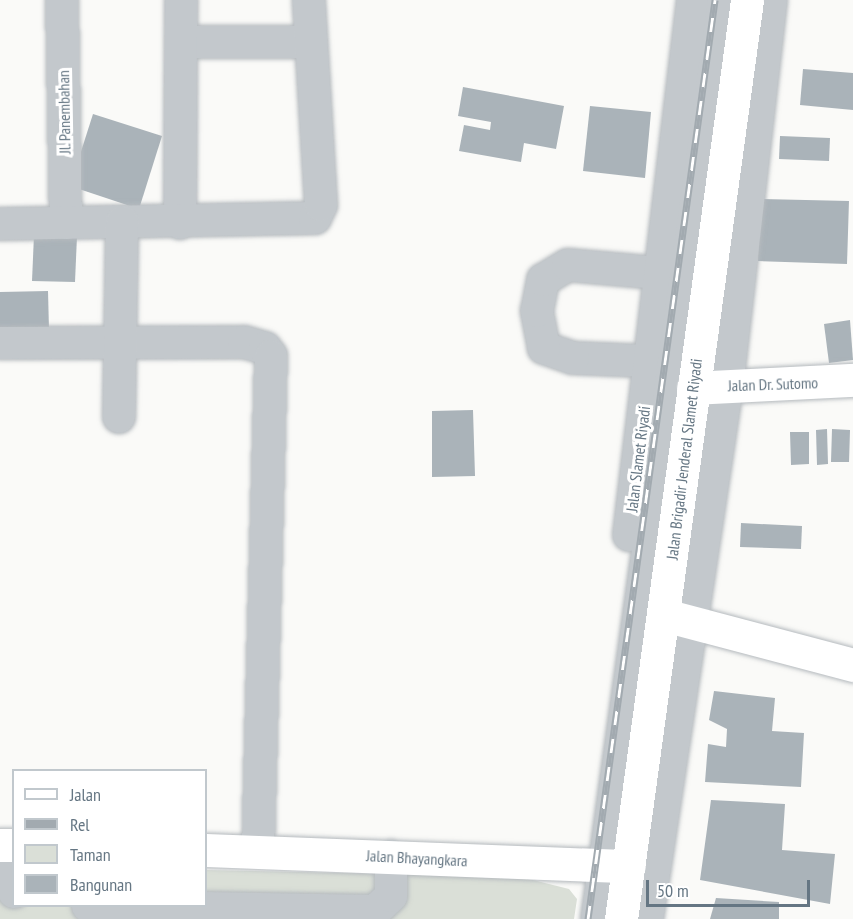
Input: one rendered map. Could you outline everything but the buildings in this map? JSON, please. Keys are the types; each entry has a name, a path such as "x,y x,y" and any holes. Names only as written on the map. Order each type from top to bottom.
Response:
{"main road":[{"name":"Jalan Brigadir Jenderal Slamet Riyadi","path":"621,919 608,866 678,618 678,369 684,276 747,0"},
{"name":"Jalan Dr. Sutomo","path":"678,369 727,386 853,380"},
{"path":"678,618 853,665"},
{"name":"Jalan Bhayangkara","path":"207,850 608,866"}],"street":[{"name":"Jl. Panembahan","path":"62,0 66,224"},
{"path":"180,223 181,0"},
{"path":"0,224 180,223 315,218 321,205 309,0"},
{"name":"Jalan Slamet Riyadi","path":"582,919 608,866 678,369 684,276 693,0"},
{"path":"678,369 573,358 544,348 537,311 543,280 568,265 684,276 724,0"},
{"path":"647,919 678,618 727,386 771,0"},
{"path":"182,42 311,42"},
{"path":"119,417 122,344 122,222"},
{"path":"0,343 244,342 265,348 273,368 258,852"},
{"path":"8,845 12,876"},
{"path":"145,907 375,911 391,896 391,856"},
{"path":"597,919 608,866"}],"green space":[{"path":"0,866 12,900 12,907 207,907 207,870 521,877 569,889 577,899 574,919 0,919"}],"railway":[{"path":"588,919 715,0"}]}
